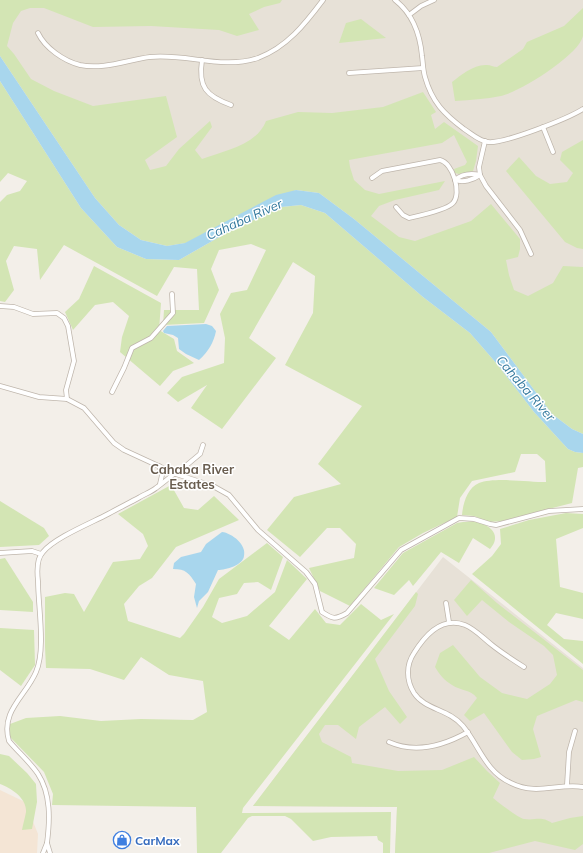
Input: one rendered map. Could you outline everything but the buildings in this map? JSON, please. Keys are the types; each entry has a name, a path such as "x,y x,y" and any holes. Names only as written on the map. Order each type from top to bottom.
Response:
{"street":[{"path":"38,33 46,44 61,56 72,62 85,66 159,57 234,63 258,58 274,50 293,36 323,0"},
{"path":"395,0 409,15 419,33 423,68 430,92 440,108 448,117 469,133 485,141 491,142 501,140 567,118 583,109"},
{"path":"409,15 421,6 434,0"},
{"path":"202,60 201,76 203,86 214,98 231,105"},
{"path":"349,73 423,68"},
{"path":"543,126 553,152"},
{"path":"485,141 479,167 480,175 486,186 520,230 531,254"},
{"path":"372,178 382,171 440,160 445,162 452,170 455,180 456,197 449,206 409,218 396,207"},
{"path":"455,180 459,177 472,173 480,175"},
{"path":"112,392 132,348 151,338 173,313 172,294"},
{"path":"0,306 14,307 33,314 57,313 64,318 68,326 74,362 66,390 67,400"},
{"path":"0,386 39,397 67,400 84,408 118,446 176,474 213,486 229,495 258,530 306,572 315,584 322,612 332,618 338,618 346,613 401,550 459,518 474,519 490,524 496,524 549,511 583,509"},
{"path":"4,716 14,701 32,680 40,660 37,574 38,562 41,554 56,541 156,488 200,454 203,445"},
{"path":"159,466 162,475 160,484"},
{"path":"0,553 32,550 41,554"},
{"path":"446,603 449,622"},
{"path":"524,667 507,657 469,627 458,623 449,622 430,631 414,652 408,667 409,680 414,692 421,701 452,716 463,726 487,764 493,771 507,781 519,787 535,790 567,785 583,788"},
{"path":"2,726 9,741 37,773 46,789 49,829 47,843 42,853"},
{"path":"567,785 568,752 575,731"},
{"path":"389,742 399,746 423,748 444,744 468,732"},
{"path":"47,843 50,853"}],"shaded area":[{"path":"0,0 583,0 583,301 513,314 303,176 175,244 0,53"},
{"path":"443,557 583,668 583,853 395,853 397,807 253,806"},
{"path":"0,790 25,802 38,834 37,853 0,853"}],"green space":[{"path":"0,0 282,0 280,3 264,7 249,14 259,30 237,36 219,30 151,26 93,27 44,8 30,8 21,11 13,23 7,46 31,79 54,91 93,106 166,96 177,137 145,160 150,170 166,166 179,149 210,121 212,127 195,150 202,159 230,150 248,141 262,129 266,121 298,112 332,113 383,107 423,92 436,112 431,115 435,129 444,122 478,146 473,171 459,174 455,173 454,169 465,165 467,162 454,135 442,143 349,160 354,180 365,190 379,194 445,181 439,190 395,200 379,206 371,216 399,237 415,241 471,221 491,204 520,239 518,257 506,260 514,290 528,296 553,283 563,266 583,267 583,434 572,429 552,414 491,332 354,219 319,193 296,190 186,243 167,246 141,240 119,225 95,198 0,56"},
{"path":"583,8 583,36 579,44 571,53 548,72 521,88 501,96 455,101 452,82 459,76 477,66 487,65 497,67 523,49 527,42 564,26"},
{"path":"361,19 386,38 339,43 346,23"},
{"path":"0,81 81,208 117,247 146,259 179,260 228,232 281,207 301,205 325,213 423,297 470,333 497,364 534,412 568,449 583,453 583,467 578,468 572,503 502,521 489,522 474,516 462,515 463,506 469,492 479,483 493,480 546,482 545,461 537,454 521,454 515,472 472,481 460,498 457,517 423,533 399,547 350,606 320,591 309,568 354,558 356,544 340,528 327,528 300,557 267,530 294,497 341,484 318,464 362,406 285,365 313,313 315,276 293,262 249,338 276,358 222,429 191,408 207,385 178,402 167,393 182,377 224,363 225,338 220,314 231,293 247,290 266,250 251,244 219,250 211,269 219,290 204,323 163,325 164,310 199,310 197,269 174,267 157,296 64,245 40,280 37,249 14,246 6,261 14,290 5,302 0,301 0,202 7,195 20,191 27,181 8,173 0,182"},
{"path":"583,140 583,249 577,248 565,242 506,171 519,157 536,176 550,184 567,182 573,173 560,160 562,152"},
{"path":"94,266 161,303 159,330 174,339 177,351 194,363 173,371 160,386 120,352 122,337 129,316 113,302 95,305 73,330 65,312 79,299"},
{"path":"171,485 184,508 198,510 214,496 239,520 176,547 152,578 139,586 124,604 128,621 180,638 203,607 219,579 267,543 283,557 271,590 258,582 244,583 237,594 219,598 212,617 222,623 247,616 275,592 287,560 307,579 269,626 289,640 315,609 326,623 340,625 361,604 381,620 394,614 243,808 242,813 391,812 390,853 383,853 383,843 378,840 377,836 331,837 313,841 291,819 285,816 252,816 248,818 221,853 197,853 196,807 52,805 53,794 44,772 7,734 10,724 26,718 60,716 101,721 141,719 193,720 207,712 203,681 169,675 141,657 124,680 90,669 46,668 45,597 65,593 74,594 84,612 113,562 140,559 148,546 143,534 118,514"},
{"path":"0,501 44,528 49,536 39,545 0,547"},
{"path":"566,513 583,514 583,528 556,539 560,587 583,593 583,619 556,613 547,625 564,639 583,641 583,664 472,574 492,556 501,544 500,529 529,520"},
{"path":"457,523 482,523 490,528 495,536 495,540 490,549 473,538 459,563 441,552 413,586 409,580 394,595 374,588 403,553"},
{"path":"5,558 33,602 33,612 0,610 0,559"},
{"path":"471,580 497,603 583,670 583,702 576,700 537,716 533,729 541,757 522,760 512,752 484,713 470,721 464,715 477,698 471,693 449,683 442,677 435,667 440,653 453,645 480,677 502,693 527,699 550,684 557,675 553,655 544,646 509,622 482,600 467,616 454,600"},
{"path":"416,592 418,594 415,606 375,659 389,691 407,717 400,724 385,707 359,727 356,739 338,725 325,725 319,734 322,742 351,757 352,763 398,771 442,770 474,757 500,783 493,798 521,818 544,819 552,823 583,816 583,844 575,850 535,841 489,853 395,853 397,807 253,806"},
{"path":"0,628 34,630 35,665 21,686 0,670"},
{"path":"0,754 9,756 36,784 37,802 32,829 22,830 26,812 24,802 18,794 0,784"}],"water":[{"name":"Cahaba River","path":"0,56 95,198 119,225 141,240 167,246 185,243 276,195 296,190 319,193 354,219 491,332 552,414 572,429 583,434 583,453 568,449 534,412 497,364 470,333 423,297 325,213 301,205 281,207 228,232 179,260 146,259 117,247 81,208 0,81"},
{"path":"206,324 212,326 216,331 210,347 199,360 179,349 178,338 164,333 163,331 167,326"},
{"path":"222,532 238,540 243,548 244,556 241,562 229,568 218,570 208,592 199,601 197,608 194,597 196,584 187,572 173,569 174,563 181,557 201,552 206,544"}],"place":[{"name":"CarMax","path":"122,840"}],"district":[{"name":"Cahaba River Estates","path":"192,476"}]}
